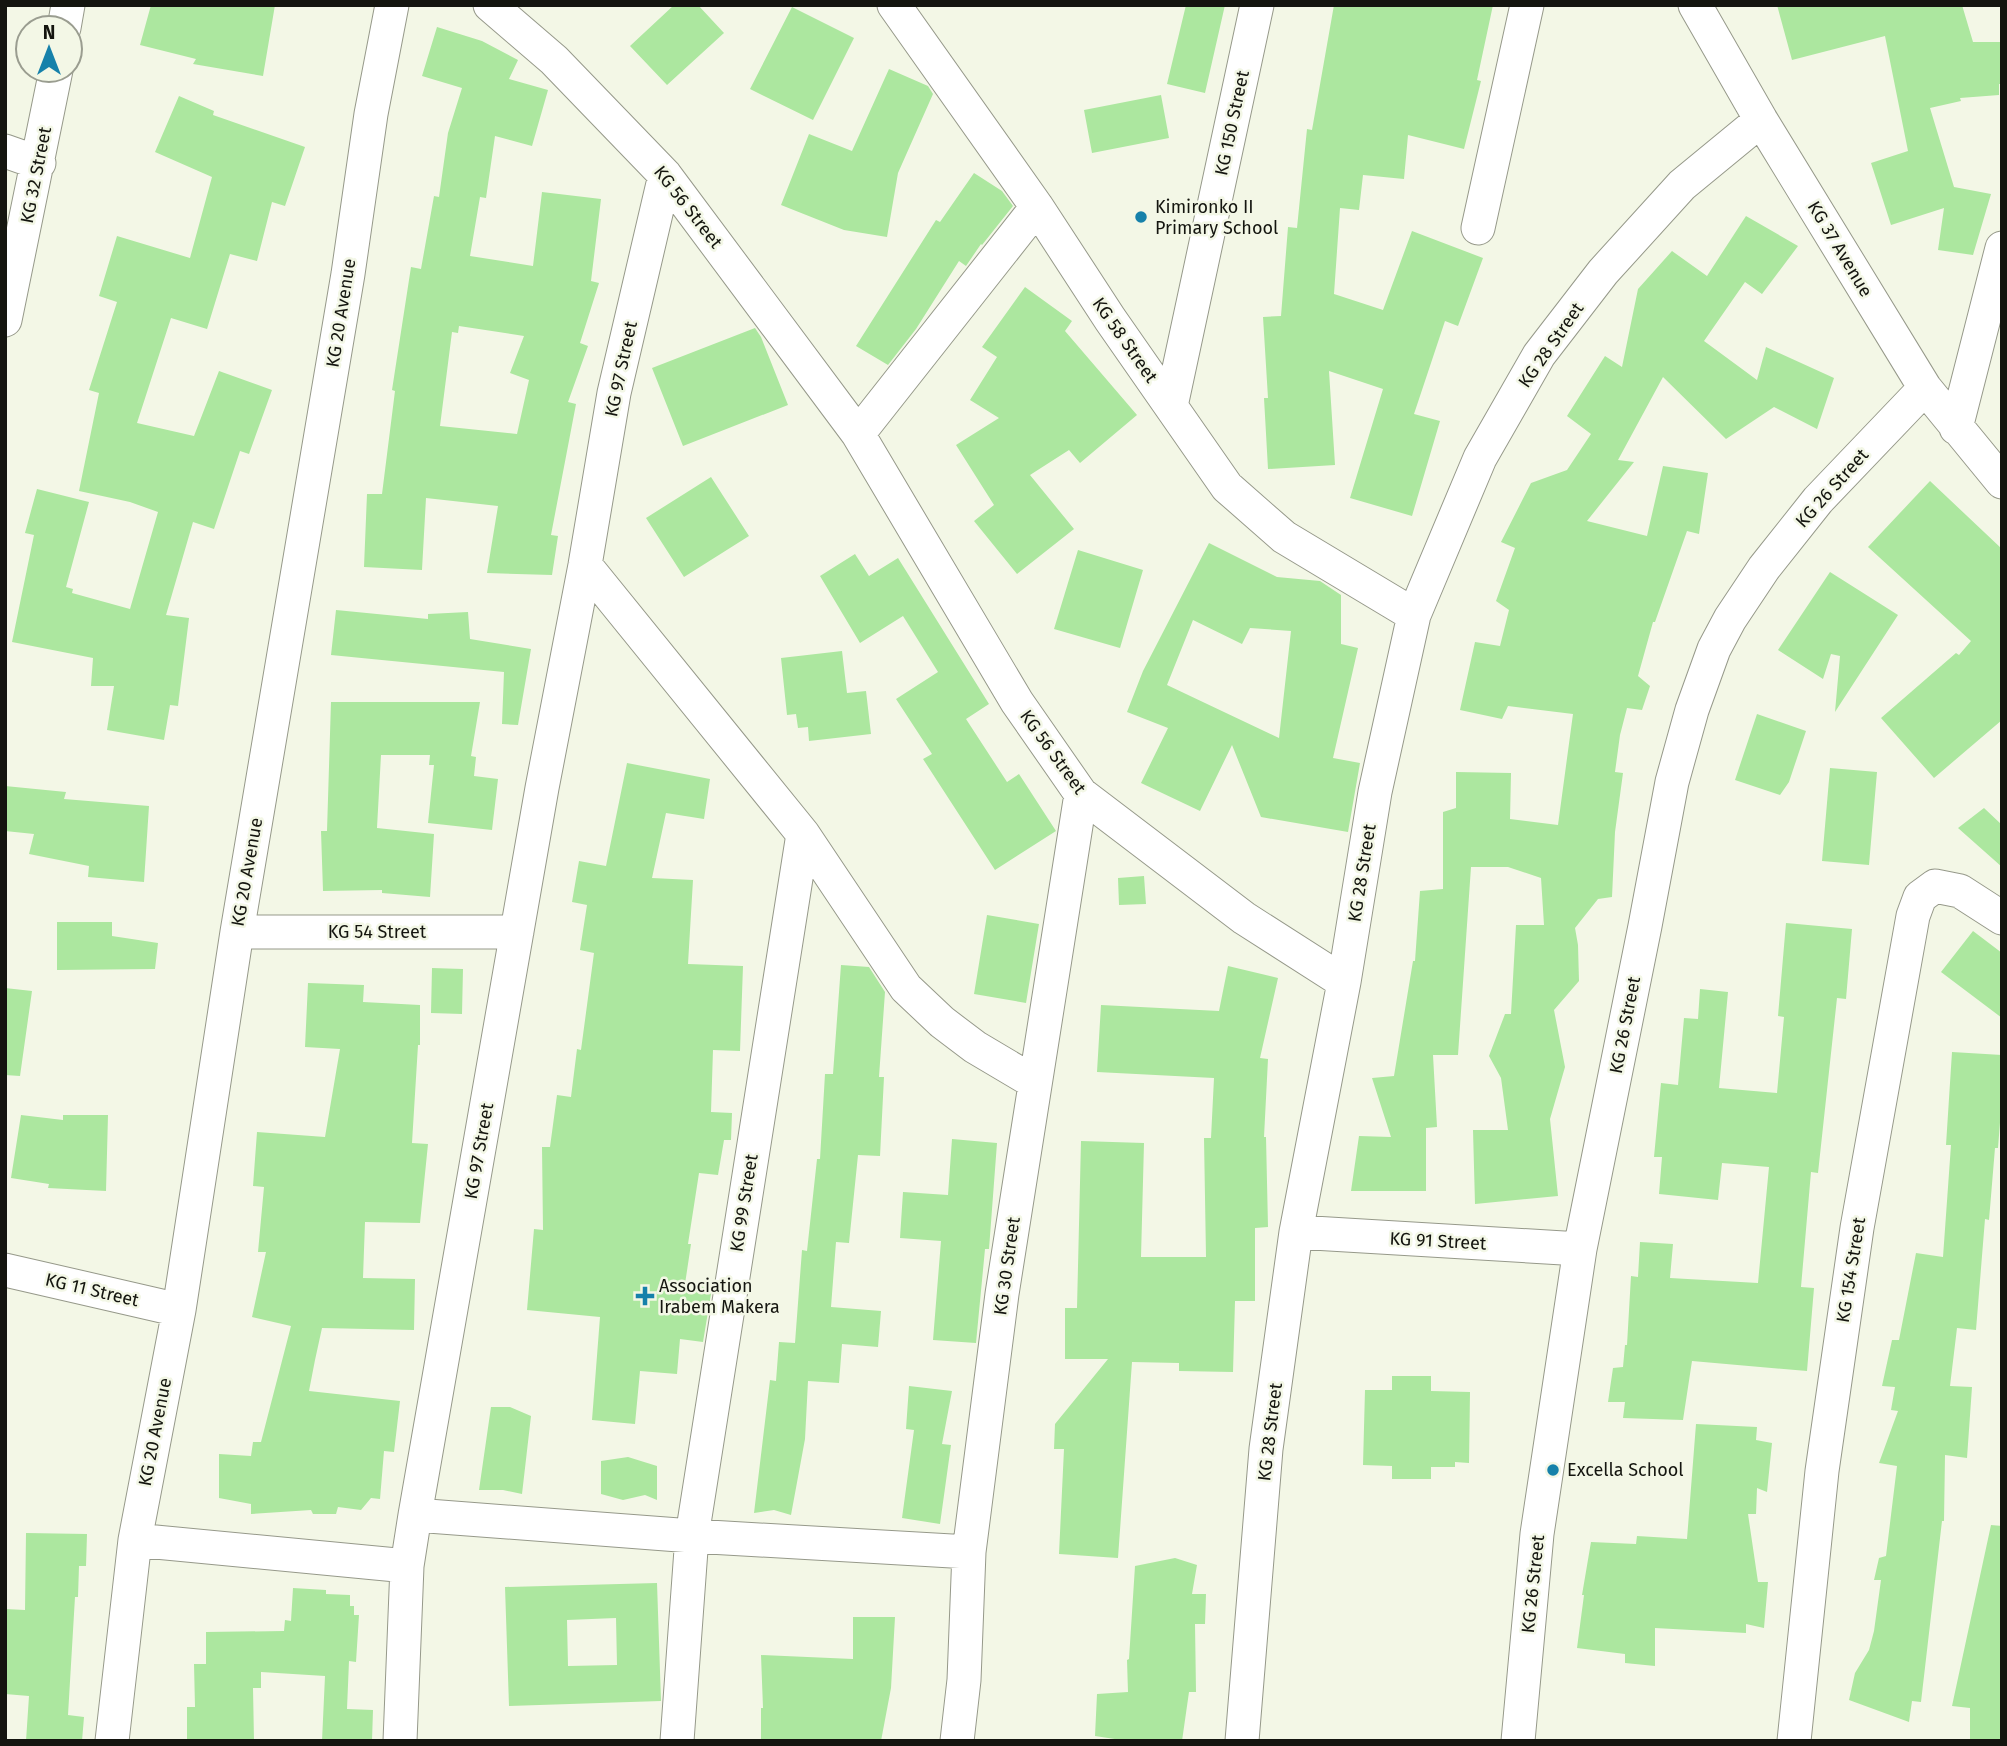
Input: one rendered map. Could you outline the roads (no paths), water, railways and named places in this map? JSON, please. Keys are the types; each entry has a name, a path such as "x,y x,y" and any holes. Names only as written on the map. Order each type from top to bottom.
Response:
{"street":[{"name":"KG 20 Avenue","path":"112,1741 135,1540 179,1310 237,932 348,274 371,114 392,5"},
{"name":"KG 56 Street","path":"490,5 554,60 665,175 858,434 1010,690 1081,794 1244,918 1344,982"},
{"name":"KG 58 Street","path":"894,5 1037,207 1110,319 1227,487 1284,537 1414,615"},
{"name":"KG 150 Street","path":"1171,406 1257,5"},
{"path":"1478,228 1527,5"},
{"name":"KG 37 Avenue","path":"1695,5 1761,120 1925,388 2002,482"},
{"name":"KG 32 Street","path":"5,320 53,84"},
{"name":"KG 28 Street","path":"1242,1741 1266,1449 1296,1232 1344,982 1376,792 1414,615 1480,458 1539,355 1603,272 1682,185 1761,120"},
{"path":"5,151 39,163"},
{"name":"KG 97 Street","path":"400,1741 407,1566 415,1515 614,394 665,175"},
{"path":"858,434 1037,207"},
{"path":"1956,428 2002,248"},
{"name":"KG 26 Street","path":"1518,1741 1537,1534 1580,1249 1672,782 1692,710 1714,649 1730,619 1764,568 1818,500 1925,388"},
{"path":"585,565 803,834 906,988 942,1022 975,1047 1034,1082"},
{"name":"KG 30 Street","path":"957,1741 964,1681 969,1552 1002,1294 1081,794"},
{"name":"KG 99 Street","path":"677,1741 692,1536 803,834"},
{"name":"KG 154 Street","path":"1794,1741 1827,1431 1857,1228 1913,916 1920,897 1936,886 1960,891 2002,918"},
{"name":"KG 54 Street","path":"237,932 517,932"},
{"name":"KG 91 Street","path":"1296,1232 1580,1249"},
{"name":"KG 11 Street","path":"5,1270 179,1310"},
{"path":"415,1515 692,1536 969,1552"},
{"path":"135,1540 407,1566"}],"place":[{"name":"Kimironko II Primary School","path":"1141,217"},
{"name":"Association Irabem Makera","path":"645,1296"},
{"name":"Excella School","path":"1553,1470"}]}
